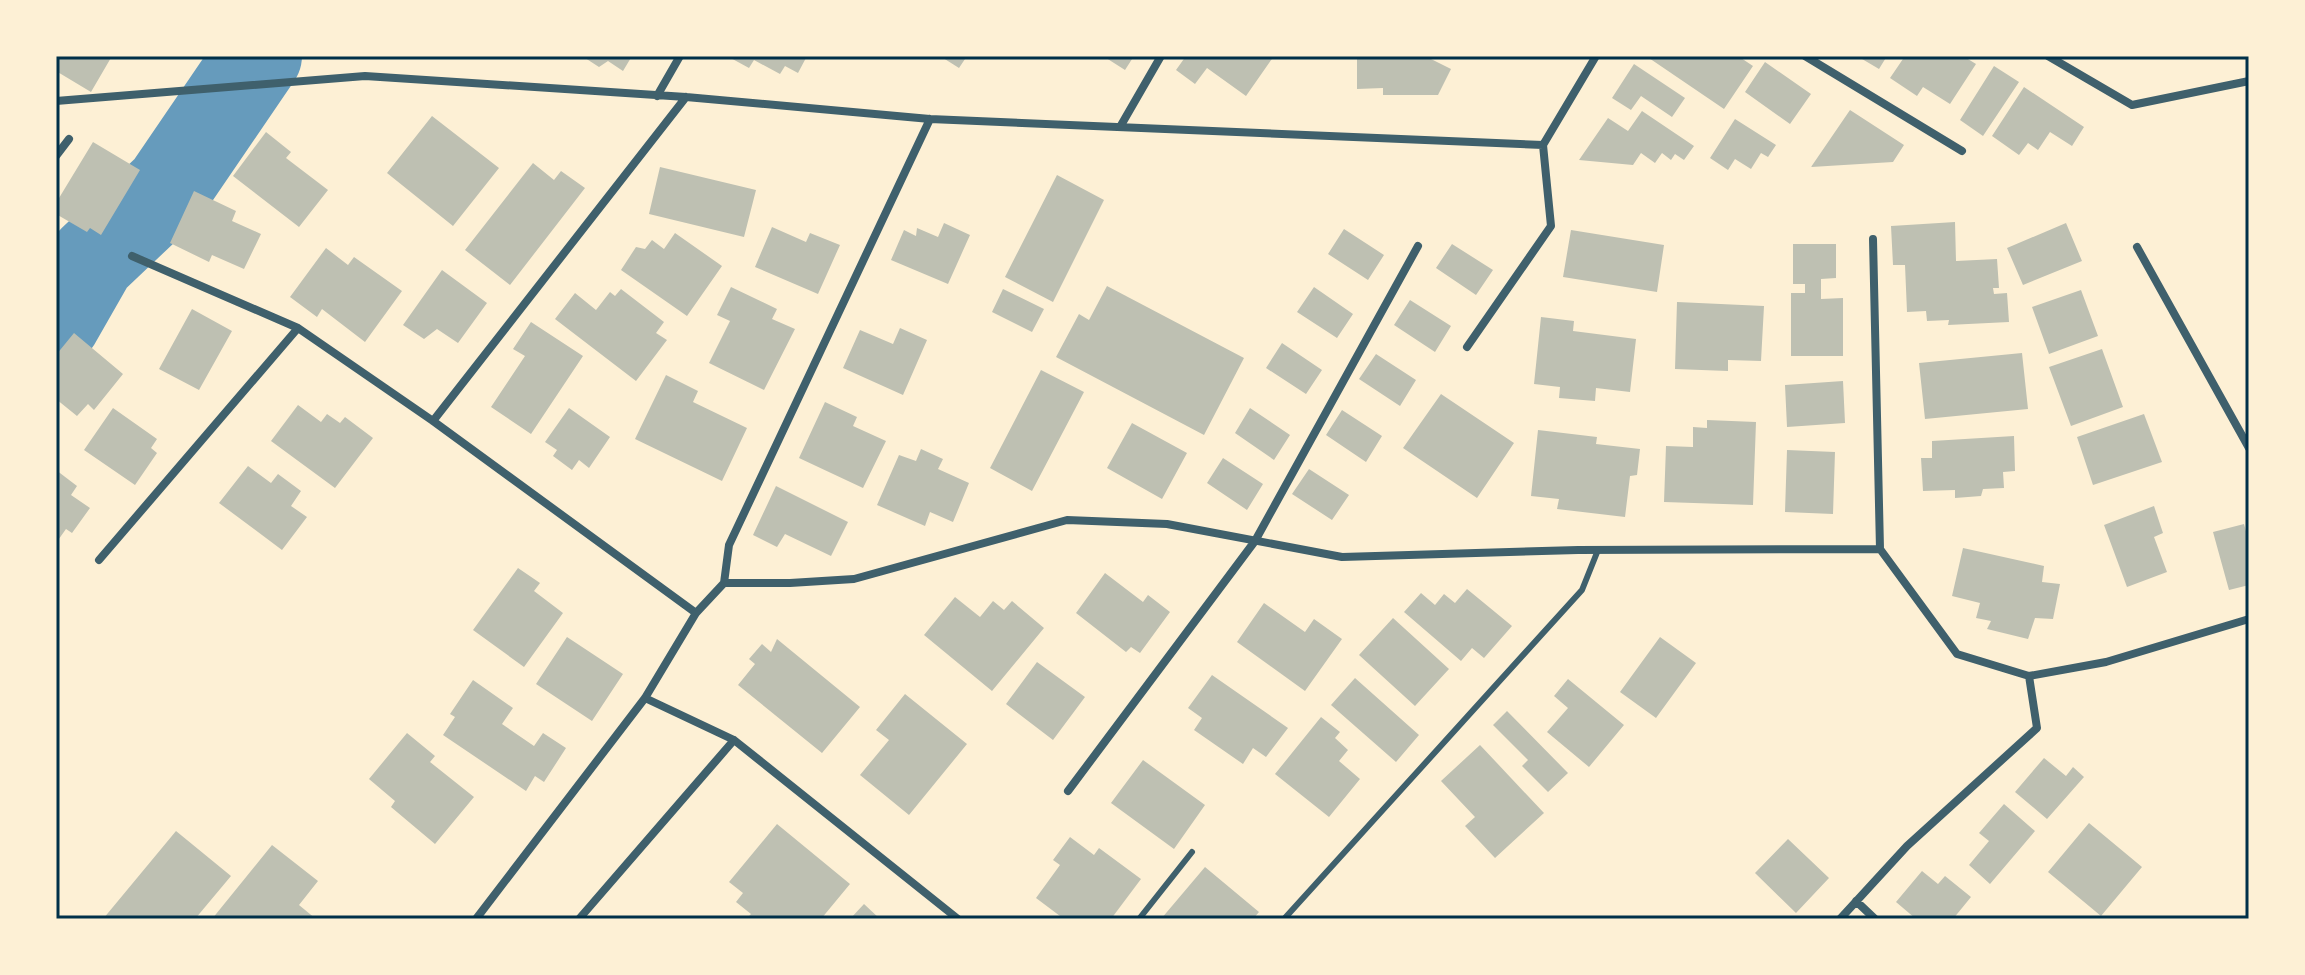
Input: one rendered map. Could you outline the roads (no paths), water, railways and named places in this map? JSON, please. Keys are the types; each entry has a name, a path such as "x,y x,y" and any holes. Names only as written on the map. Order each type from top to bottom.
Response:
{"street":[{"path":"657,96 680,56"},
{"path":"1120,127 1161,56"},
{"path":"1467,347 1551,226 1543,145 1596,56"},
{"path":"1805,56 1962,151"},
{"path":"2048,56 2132,105 2249,81"},
{"path":"56,101 365,76 686,97 930,119 1543,145"},
{"path":"433,421 686,97"},
{"path":"476,919 645,698 696,613 724,583 729,545 930,119"},
{"path":"56,156 69,139"},
{"path":"1873,239 1880,549 1957,654 2029,676 2106,662 2249,619"},
{"path":"1068,791 1255,541 1418,246"},
{"path":"2137,247 2249,448"},
{"path":"132,256 298,328 433,421 696,613"},
{"path":"99,560 298,328"},
{"path":"724,583 854,579 1067,520 1167,524 1342,557 1598,550 1880,549"},
{"path":"1840,919 1907,846 2037,728 2029,676"},
{"path":"645,698 734,740 958,919"},
{"path":"579,919 734,740"},
{"path":"1856,901 1875,919"}],"lane":[{"path":"1284,919 1582,590 1598,550"},
{"path":"1139,919 1192,852"}],"waterway":[{"path":"56,323 92,260 168,188 258,56"}]}
